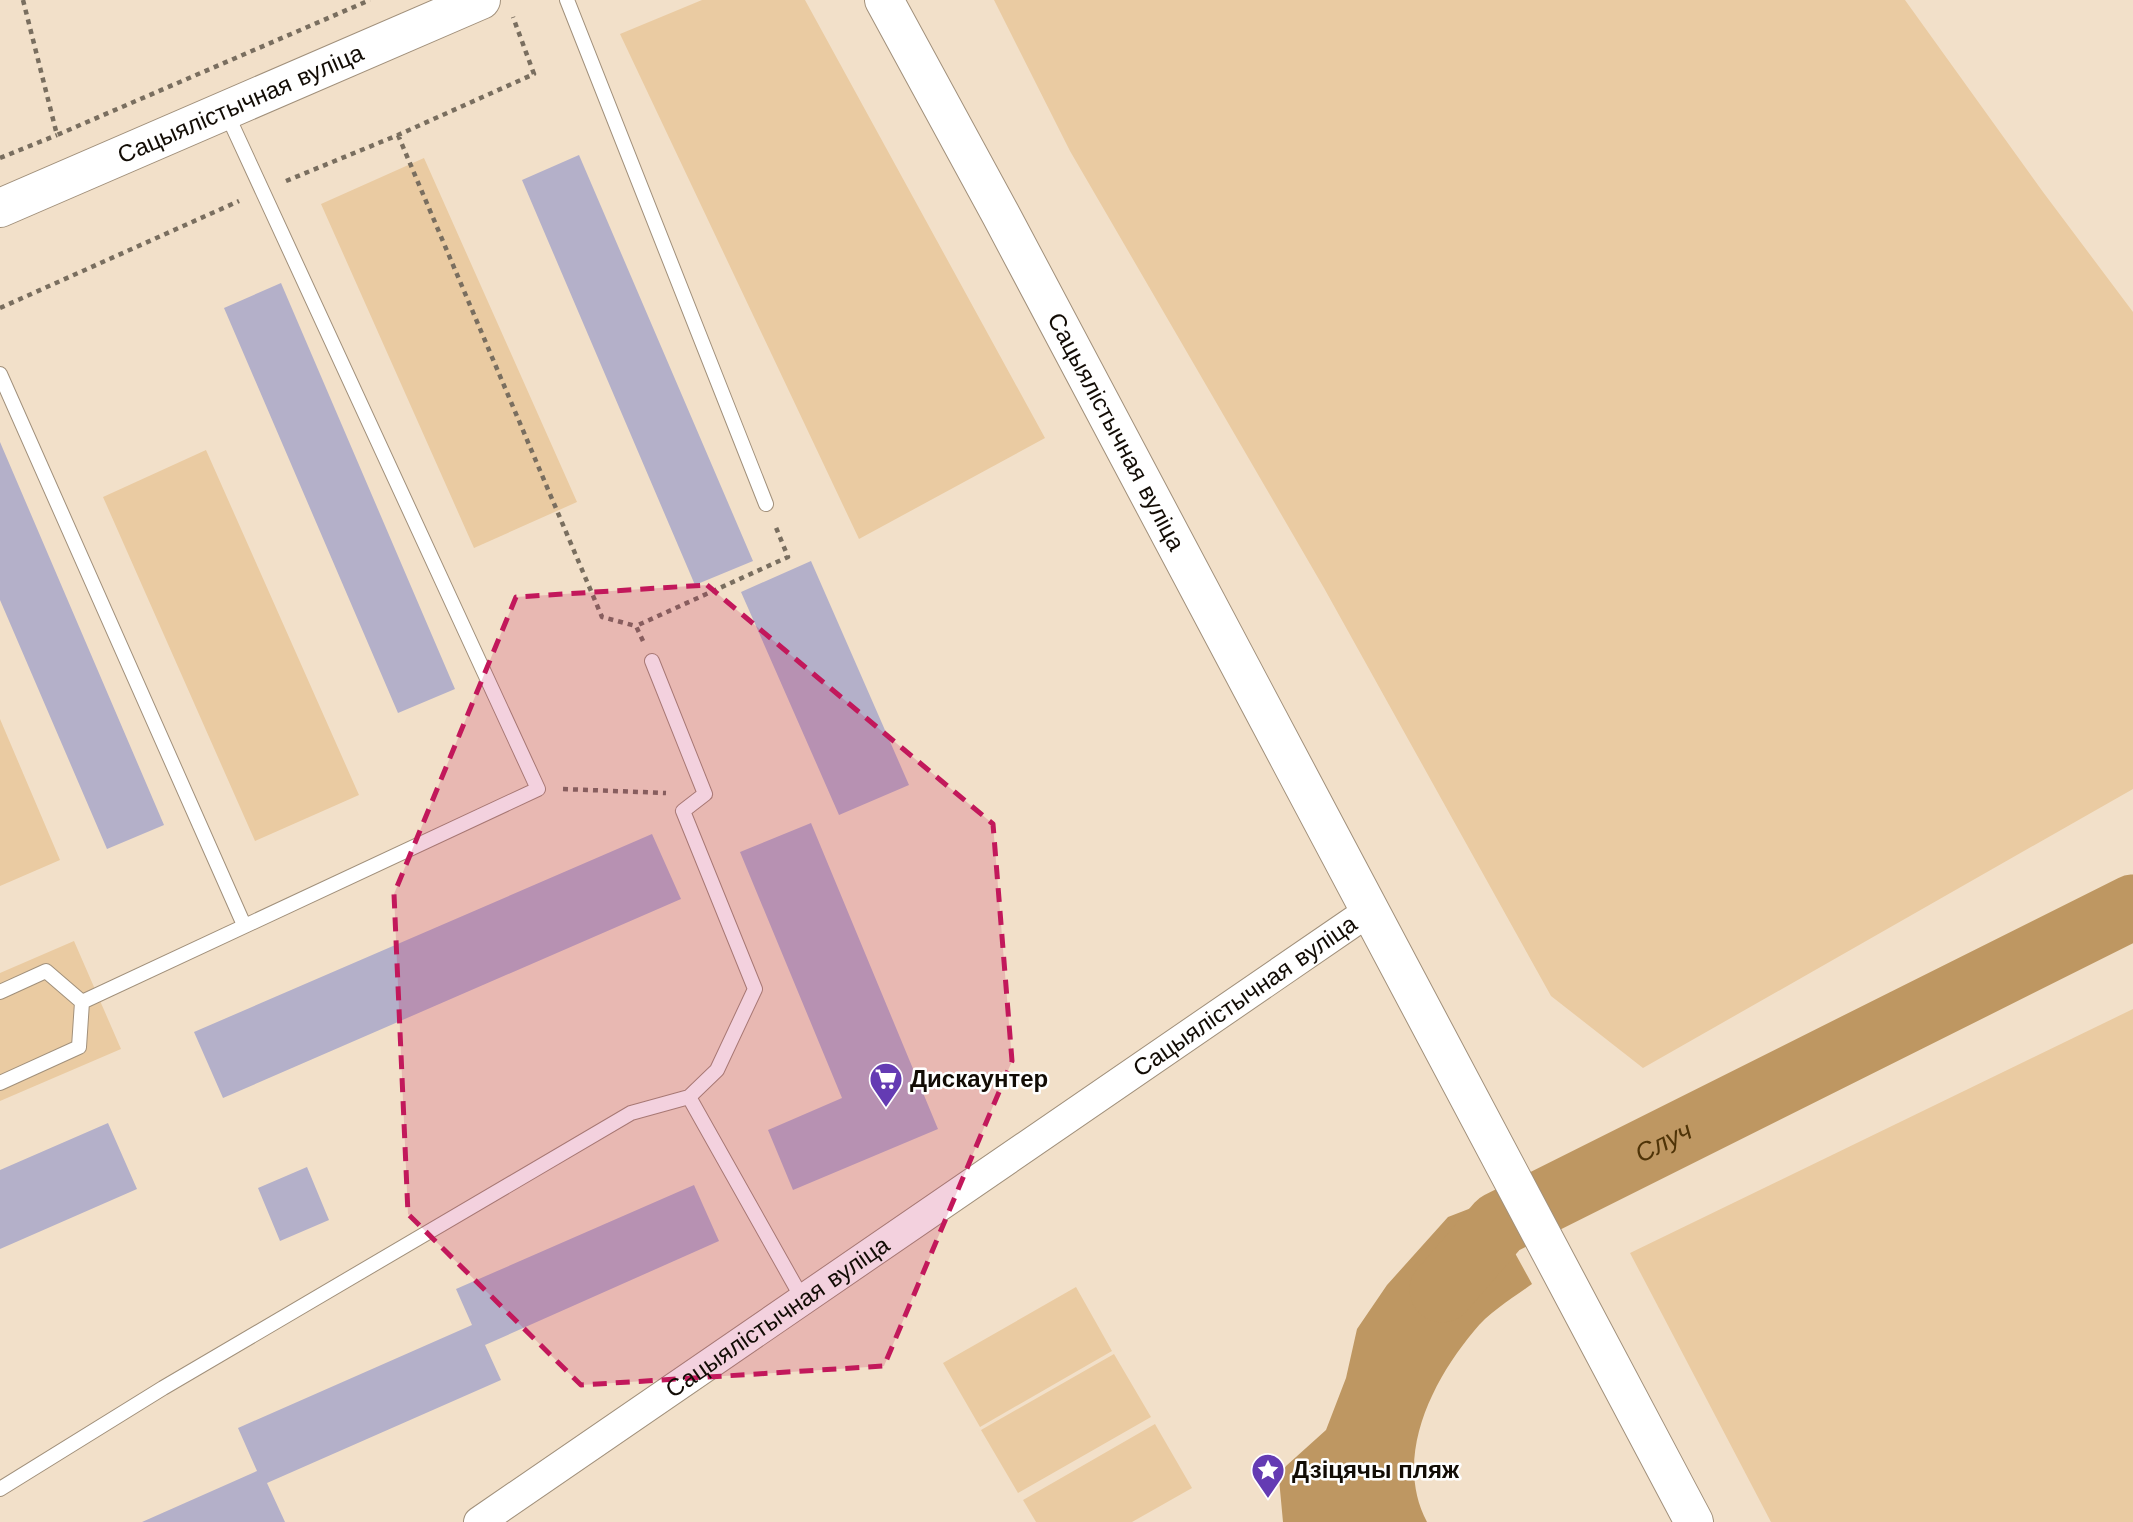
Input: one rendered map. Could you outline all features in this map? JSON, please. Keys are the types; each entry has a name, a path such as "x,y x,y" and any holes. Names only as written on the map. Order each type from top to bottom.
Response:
{"main road":[{"name":"Сацыялістычная вуліца","path":"884,0 1001,215 1369,911"},
{"name":"Сацыялістычная вуліца","path":"0,208 225,111 496,6"},
{"path":"1369,911 1694,1522"}],"street":[{"name":"Сацыялістычная вуліца","path":"479,1522 1369,911"}],"lane":[{"path":"567,0 766,504"},
{"path":"82,1002 538,789 225,111"},
{"path":"0,374 244,925"},
{"path":"0,1489 163,1388 631,1113 689,1097 717,1070 755,989 683,811 705,794 652,661"},
{"path":"0,992 46,971 82,1002"},
{"path":"0,1083 79,1047 82,1002"},
{"path":"689,1097 802,1298"}],"path":[{"path":"23,0 57,135"},
{"path":"0,158 370,0"},
{"path":"0,308 261,191 398,135 534,74 496,6"},
{"path":"398,135 603,617 636,626 788,557 766,504"},
{"path":"636,626 652,661"},
{"path":"538,789 705,794"}],"highlighted area":[{"path":"707,585 993,824 1012,1061 884,1366 581,1385 408,1214 394,894 516,597"}],"shaded area":[{"path":"702,0 805,0 1045,438 859,539 620,34"},
{"path":"994,0 1905,0 2133,312 2133,789 1643,1068 1551,996 1324,588 1070,151"},
{"path":"424,158 577,502 474,548 321,204"},
{"path":"206,450 359,795 255,841 103,497"},
{"path":"0,719 60,860 0,886"},
{"path":"74,941 121,1049 0,1101 0,973"},
{"path":"2133,1009 2133,1522 1771,1522 1630,1253"},
{"path":"1479,1205 1499,1224 1532,1284 1480,1324 1444,1373 1432,1397 1422,1421 1414,1472 1418,1497 1427,1522 1283,1522 1279,1479 1286,1466 1326,1430 1346,1378 1357,1329 1387,1285 1448,1217"},
{"path":"1076,1287 1112,1351 980,1427 943,1363"},
{"path":"1114,1354 1151,1417 1018,1493 981,1430"},
{"path":"1155,1424 1192,1488 1132,1522 1036,1522 1023,1500"}],"building":[{"path":"579,155 753,561 695,585 522,180"},
{"path":"281,283 455,689 398,713 224,308"},
{"path":"0,442 164,825 107,849 0,600"},
{"path":"811,561 909,785 839,815 741,592"},
{"path":"811,823 938,1129 793,1190 768,1130 842,1098 740,852"},
{"path":"652,834 681,899 223,1098 194,1032"},
{"path":"108,1123 137,1189 0,1249 0,1170"},
{"path":"307,1167 329,1220 280,1241 258,1188"},
{"path":"694,1185 719,1241 485,1345 501,1380 267,1483 285,1522 142,1522 257,1471 238,1428 472,1325 456,1289"}],"waterway":[{"name":"Случ","path":"1442,1290 1499,1224 2133,907"}],"place":[{"name":"Дискаунтер","path":"886,1109"},
{"name":"Дзіцячы пляж","path":"1268,1500"}]}
